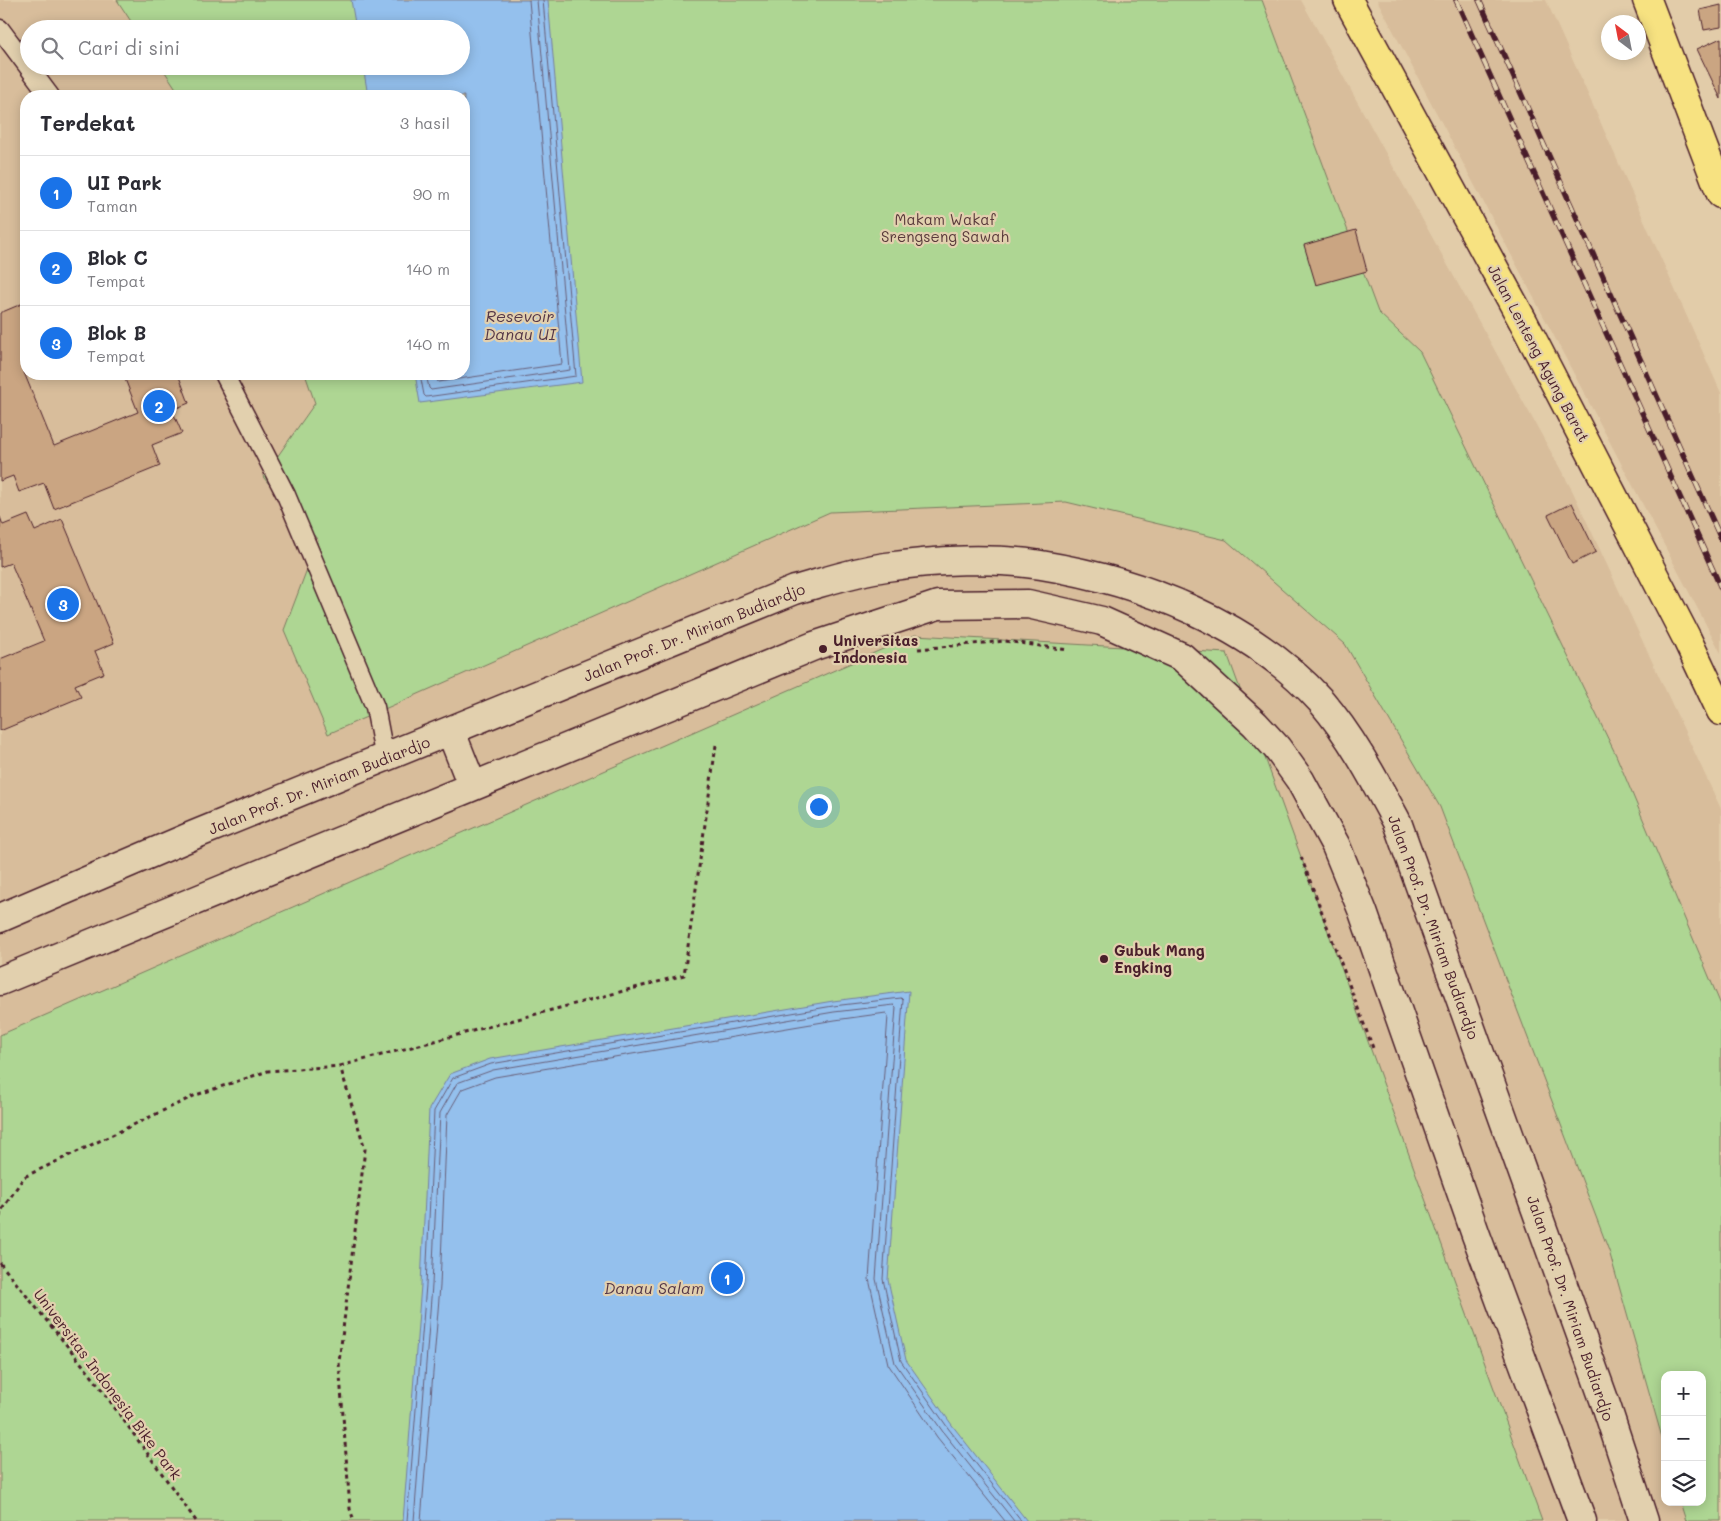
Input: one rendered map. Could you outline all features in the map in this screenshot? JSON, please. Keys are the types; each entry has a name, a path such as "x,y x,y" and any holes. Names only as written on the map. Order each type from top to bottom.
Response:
{"main road":[{"name":"Jalan Lenteng Agung Barat","path":"1348,0 1524,323 1686,638 1721,711"},
{"path":"1646,0 1721,194"}],"street":[{"name":"Jalan Prof. Dr. Miriam Budiardjo","path":"0,918 194,835 385,759 794,590 885,567 968,560 1039,564 1105,578 1195,610 1227,627 1270,655 1320,701 1369,770 1398,822 1603,1396 1644,1521"},
{"path":"0,982 472,785 814,646 938,606 1028,604 1102,621 1182,657 1255,724 1278,748 1300,780 1336,846 1363,912 1476,1235 1582,1521"},
{"path":"451,732 472,785"}],"lane":[{"path":"0,29 20,56"},
{"path":"34,75 46,90"},
{"path":"227,380 290,504 375,707 385,759"}],"path":[{"path":"913,649 1005,641 1078,651"},
{"path":"0,1217 1,1211 24,1177 196,1094 268,1070 340,1066 684,975 716,745"},
{"path":"1300,852 1375,1054"},
{"path":"340,1066 365,1149 339,1362 350,1510 354,1521"},
{"name":"Universitas Indonesia Bike Park","path":"0,1263 94,1380 196,1521"}],"shaded area":[{"name":"Universitas Indonesia","path":"0,0 1301,0 1572,490 1721,809 1721,1521 0,1521"},
{"path":"1377,0 1546,0 1721,393 1721,653"}],"green space":[{"name":"Makam Wakaf Srengseng Sawah","path":"117,0 1262,0 1378,312 1420,352 1616,755 1721,1005 1721,1521 1686,1521 1681,1506 1706,1506 1706,1371 1661,1371 1661,1434 1609,1251 1440,807 1345,644 1226,540 1066,502 830,512 328,734 284,630 318,540 263,477 315,403 307,380 470,380 470,90 177,90 167,75 470,75 470,20 130,20"},
{"path":"915,635 1227,653 1542,1521 0,1521 0,1035"}],"water":[{"name":"Resevoir Danau UI","path":"351,0 548,0 582,382 420,403 416,380 470,380 470,90 367,90 364,75 470,75 470,20 354,20"},
{"name":"Danau Salam","path":"909,991 888,1280 906,1360 952,1425 1027,1521 403,1521 421,1285 429,1109 450,1074 490,1059 833,1001"}],"building":[{"path":"1721,5 1721,27 1704,30 1700,10"},
{"path":"1721,38 1721,99 1697,49"},
{"path":"1356,230 1367,271 1316,285 1304,245"},
{"path":"20,305 20,380 27,380 54,446 138,412 125,380 180,380 189,403 172,410 182,433 152,445 160,466 54,509 44,483 19,492 13,476 0,481 0,313"},
{"path":"1572,503 1596,552 1572,564 1548,515"},
{"path":"28,515 35,531 62,519 114,643 95,651 104,673 75,685 81,697 0,731 0,659 44,641 11,563 0,567 0,517 3,525"}],"railway":[{"path":"1456,0 1721,588"},
{"path":"1479,0 1721,539"}],"place":[{"name":"Blok C","path":"159,406"},
{"name":"Blok B","path":"63,604"},
{"name":"Universitas Indonesia","path":"823,649"},
{"name":"Gubuk Mang Engking","path":"1104,959"},
{"name":"UI Park","path":"727,1278"}]}
